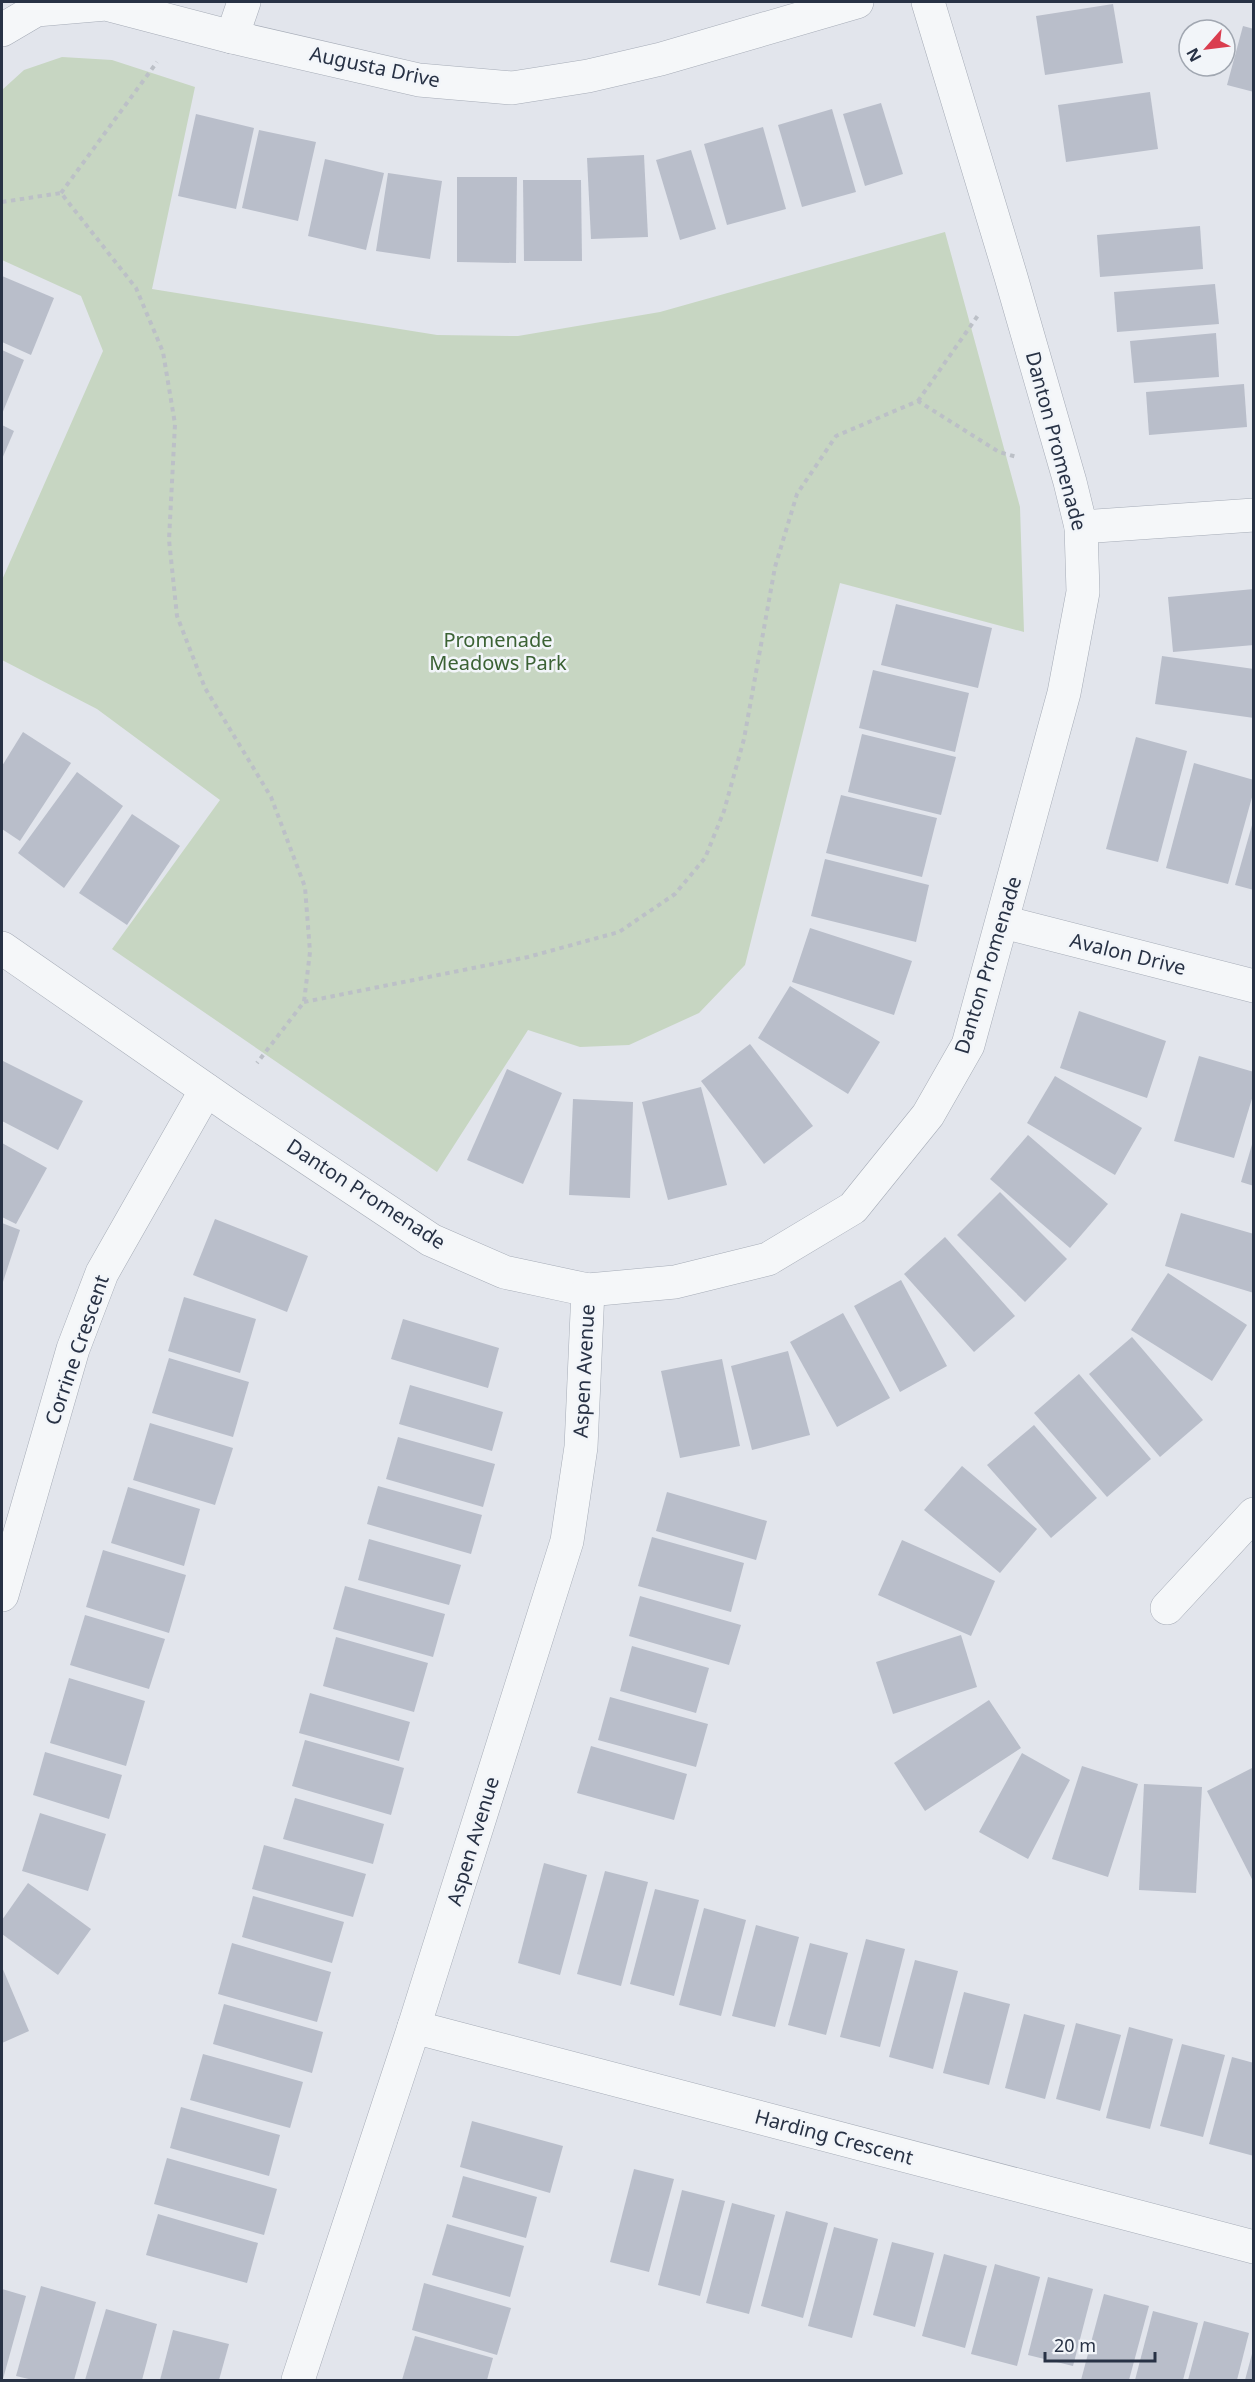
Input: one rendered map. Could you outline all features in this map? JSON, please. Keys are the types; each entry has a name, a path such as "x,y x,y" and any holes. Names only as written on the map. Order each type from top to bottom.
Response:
{"street":[{"path":"232,37 244,2"},
{"name":"Augusta Drive","path":"2,30 36,10 106,4 232,37 419,80 512,88 588,76 661,59 857,2"},
{"name":"Danton Promenade","path":"2,948 206,1090 431,1240 504,1272 588,1290 675,1282 768,1259 853,1209 928,1115 968,1045 1064,693 1083,592 1081,527 1011,277 928,2"},
{"path":"1081,527 1254,515"},
{"name":"Avalon Drive","path":"1003,922 1254,986"},
{"name":"Corrine Crescent","path":"2,1595 73,1350 102,1273 206,1090"},
{"name":"Aspen Avenue","path":"298,2380 414,2027 567,1541 581,1447 588,1290"},
{"path":"1167,1608 1254,1515"},
{"name":"Harding Crescent","path":"414,2027 1254,2247"}],"path":[{"path":"2,202 61,193 157,62"},
{"path":"61,193 136,288 163,352 175,424 169,540 177,616 205,688 271,797 305,887 310,952 303,1002 256,1063"},
{"path":"303,1002 528,957 619,932 675,894 705,858 724,811 744,739 775,567 797,494 836,436 918,401 979,314"},
{"path":"918,401 999,452 1017,457"}],"green space":[{"name":"Promenade Meadows Park","path":"62,57 112,60 195,87 152,289 437,335 518,336 660,312 945,232 1020,507 1024,632 840,583 745,965 699,1013 629,1045 580,1047 528,1030 437,1172 112,949 220,800 97,709 2,660 2,580 103,351 81,296 2,260 2,90 24,70"}],"building":[{"path":"1113,4 1123,63 1045,75 1036,16"},
{"path":"1243,26 1254,29 1254,92 1227,85 1229,78 1237,78 1237,48"},
{"path":"1150,92 1158,149 1066,162 1058,105"},
{"path":"881,103 903,174 865,186 843,114"},
{"path":"832,109 856,192 802,207 778,125"},
{"path":"196,114 254,128 236,209 178,196"},
{"path":"763,127 786,209 727,225 704,144"},
{"path":"259,130 316,142 298,221 242,208"},
{"path":"691,150 716,229 680,240 656,160"},
{"path":"644,155 648,237 591,239 587,158"},
{"path":"325,159 384,173 366,250 308,236"},
{"path":"388,173 442,181 430,259 376,251"},
{"path":"457,177 517,177 516,263 457,262"},
{"path":"523,180 581,180 582,261 524,261"},
{"path":"1200,226 1203,269 1100,277 1097,235"},
{"path":"2,276 54,298 31,355 2,342"},
{"path":"1215,284 1219,324 1117,332 1114,292"},
{"path":"1216,333 1219,377 1134,383 1130,341"},
{"path":"2,350 24,360 2,414"},
{"path":"1244,384 1247,427 1149,435 1146,392"},
{"path":"2,425 14,431 2,459"},
{"path":"1254,589 1254,645 1173,652 1168,597"},
{"path":"896,604 992,628 978,688 881,665"},
{"path":"1162,656 1254,669 1254,718 1155,704"},
{"path":"873,670 969,693 955,752 859,728"},
{"path":"23,732 71,763 20,841 2,829 2,766"},
{"path":"862,734 956,757 941,815 848,792"},
{"path":"1136,737 1187,751 1158,862 1106,849"},
{"path":"1194,763 1254,780 1254,790 1228,884 1166,868"},
{"path":"77,772 123,806 64,888 18,853"},
{"path":"841,795 937,818 922,877 826,853"},
{"path":"132,814 180,846 127,925 79,893"},
{"path":"1254,818 1254,890 1235,885"},
{"path":"825,859 929,885 916,942 811,916"},
{"path":"810,928 912,961 894,1015 792,982"},
{"path":"790,986 880,1042 848,1094 758,1038"},
{"path":"1079,1011 1166,1041 1147,1098 1060,1068"},
{"path":"750,1044 813,1126 764,1164 701,1081"},
{"path":"1199,1056 1254,1072 1254,1092 1234,1158 1174,1141"},
{"path":"3,1061 83,1101 58,1150 2,1121"},
{"path":"507,1069 562,1093 523,1184 467,1160"},
{"path":"1055,1076 1142,1128 1115,1175 1027,1123"},
{"path":"701,1087 727,1185 668,1200 642,1102"},
{"path":"573,1099 633,1102 630,1198 569,1195"},
{"path":"1028,1135 1108,1204 1070,1248 990,1179"},
{"path":"1254,1141 1254,1186 1241,1182"},
{"path":"2,1143 47,1168 16,1224 2,1217"},
{"path":"1000,1192 1067,1259 1025,1302 957,1235"},
{"path":"1181,1213 1254,1234 1254,1293 1165,1266"},
{"path":"215,1219 308,1256 287,1312 193,1275"},
{"path":"2,1223 20,1230 2,1285"},
{"path":"945,1237 1015,1316 974,1352 904,1274"},
{"path":"1168,1273 1247,1325 1212,1381 1131,1330"},
{"path":"901,1280 947,1366 900,1392 854,1306"},
{"path":"184,1297 256,1319 240,1373 168,1351"},
{"path":"843,1313 890,1398 837,1427 790,1342"},
{"path":"403,1319 499,1348 488,1388 391,1359"},
{"path":"1132,1337 1203,1420 1160,1457 1089,1374"},
{"path":"788,1351 810,1435 752,1450 731,1366"},
{"path":"169,1358 249,1382 233,1437 152,1413"},
{"path":"722,1359 740,1446 680,1458 661,1371"},
{"path":"1079,1374 1151,1459 1107,1497 1034,1413"},
{"path":"410,1385 503,1412 492,1451 399,1424"},
{"path":"150,1423 233,1448 215,1505 133,1480"},
{"path":"1034,1425 1097,1498 1051,1538 987,1465"},
{"path":"398,1437 495,1464 483,1507 386,1479"},
{"path":"962,1466 1037,1529 1000,1573 924,1510"},
{"path":"378,1486 482,1515 471,1554 367,1524"},
{"path":"128,1487 200,1509 184,1566 111,1543"},
{"path":"667,1492 767,1521 756,1560 656,1531"},
{"path":"652,1537 744,1563 731,1612 638,1586"},
{"path":"369,1539 461,1565 449,1605 358,1580"},
{"path":"902,1540 995,1581 971,1636 878,1595"},
{"path":"103,1550 186,1575 169,1633 86,1607"},
{"path":"345,1586 445,1614 433,1657 333,1629"},
{"path":"640,1596 741,1625 729,1665 629,1636"},
{"path":"85,1615 165,1639 149,1689 70,1665"},
{"path":"961,1635 977,1687 893,1714 876,1662"},
{"path":"336,1637 428,1663 414,1712 323,1686"},
{"path":"632,1646 709,1668 696,1713 620,1691"},
{"path":"69,1678 145,1701 126,1766 50,1743"},
{"path":"310,1693 410,1722 399,1761 299,1733"},
{"path":"610,1697 708,1724 696,1767 598,1740"},
{"path":"989,1700 1021,1748 925,1811 894,1763"},
{"path":"305,1740 404,1768 391,1815 292,1786"},
{"path":"591,1746 687,1774 674,1820 577,1793"},
{"path":"45,1752 122,1775 109,1819 33,1795"},
{"path":"1022,1753 1070,1780 1028,1859 979,1832"},
{"path":"1082,1766 1138,1784 1108,1877 1052,1859"},
{"path":"1254,1767 1254,1883 1207,1791"},
{"path":"1144,1784 1202,1787 1196,1893 1139,1890"},
{"path":"295,1798 384,1824 373,1864 283,1839"},
{"path":"40,1813 106,1834 88,1891 22,1871"},
{"path":"264,1845 366,1874 353,1917 252,1889"},
{"path":"544,1863 587,1875 560,1975 518,1963"},
{"path":"605,1871 648,1882 621,1986 577,1974"},
{"path":"28,1883 91,1929 58,1975 2,1934 2,1920"},
{"path":"655,1889 699,1900 674,1996 630,1984"},
{"path":"253,1896 344,1922 332,1963 242,1937"},
{"path":"704,1908 746,1920 721,2016 679,2005"},
{"path":"756,1925 799,1937 775,2027 732,2016"},
{"path":"866,1939 905,1949 880,2047 840,2037"},
{"path":"232,1943 331,1972 317,2022 218,1994"},
{"path":"810,1943 848,1953 826,2035 788,2025"},
{"path":"915,1960 958,1971 933,2069 889,2057"},
{"path":"2,1967 29,2031 2,2043"},
{"path":"964,1992 1010,2004 989,2085 943,2073"},
{"path":"224,2004 323,2032 312,2073 213,2044"},
{"path":"1024,2014 1065,2025 1045,2099 1005,2088"},
{"path":"1076,2023 1121,2035 1100,2111 1056,2099"},
{"path":"1129,2027 1173,2039 1150,2129 1106,2118"},
{"path":"1182,2044 1225,2055 1203,2137 1160,2126"},
{"path":"203,2054 303,2082 290,2128 190,2100"},
{"path":"1232,2057 1254,2063 1254,2156 1209,2144"},
{"path":"181,2107 280,2135 269,2176 170,2148"},
{"path":"472,2121 563,2146 550,2193 460,2167"},
{"path":"167,2158 277,2189 264,2235 154,2204"},
{"path":"634,2169 674,2179 649,2272 610,2262"},
{"path":"463,2176 537,2197 526,2238 452,2217"},
{"path":"682,2190 725,2201 700,2296 658,2285"},
{"path":"732,2203 775,2215 749,2314 706,2303"},
{"path":"786,2211 828,2223 803,2318 761,2306"},
{"path":"158,2214 258,2243 247,2283 146,2255"},
{"path":"447,2224 524,2246 510,2297 432,2275"},
{"path":"834,2227 878,2239 852,2338 808,2326"},
{"path":"892,2242 934,2253 915,2327 873,2315"},
{"path":"944,2254 987,2266 965,2348 922,2336"},
{"path":"995,2264 1040,2277 1017,2366 971,2354"},
{"path":"1048,2277 1093,2289 1073,2366 1028,2355"},
{"path":"424,2283 511,2308 497,2355 412,2330"},
{"path":"41,2286 96,2302 74,2380 33,2380 16,2376"},
{"path":"2,2289 26,2296 3,2379 2,2378"},
{"path":"1104,2294 1149,2306 1129,2380 1081,2380"},
{"path":"106,2309 157,2324 142,2380 85,2380"},
{"path":"1153,2311 1198,2323 1183,2380 1135,2380"},
{"path":"1204,2321 1249,2333 1237,2380 1188,2380"},
{"path":"173,2330 229,2344 219,2380 160,2380"},
{"path":"415,2336 493,2358 487,2380 402,2380"},
{"path":"1253,2350 1254,2380 1245,2380"}]}
